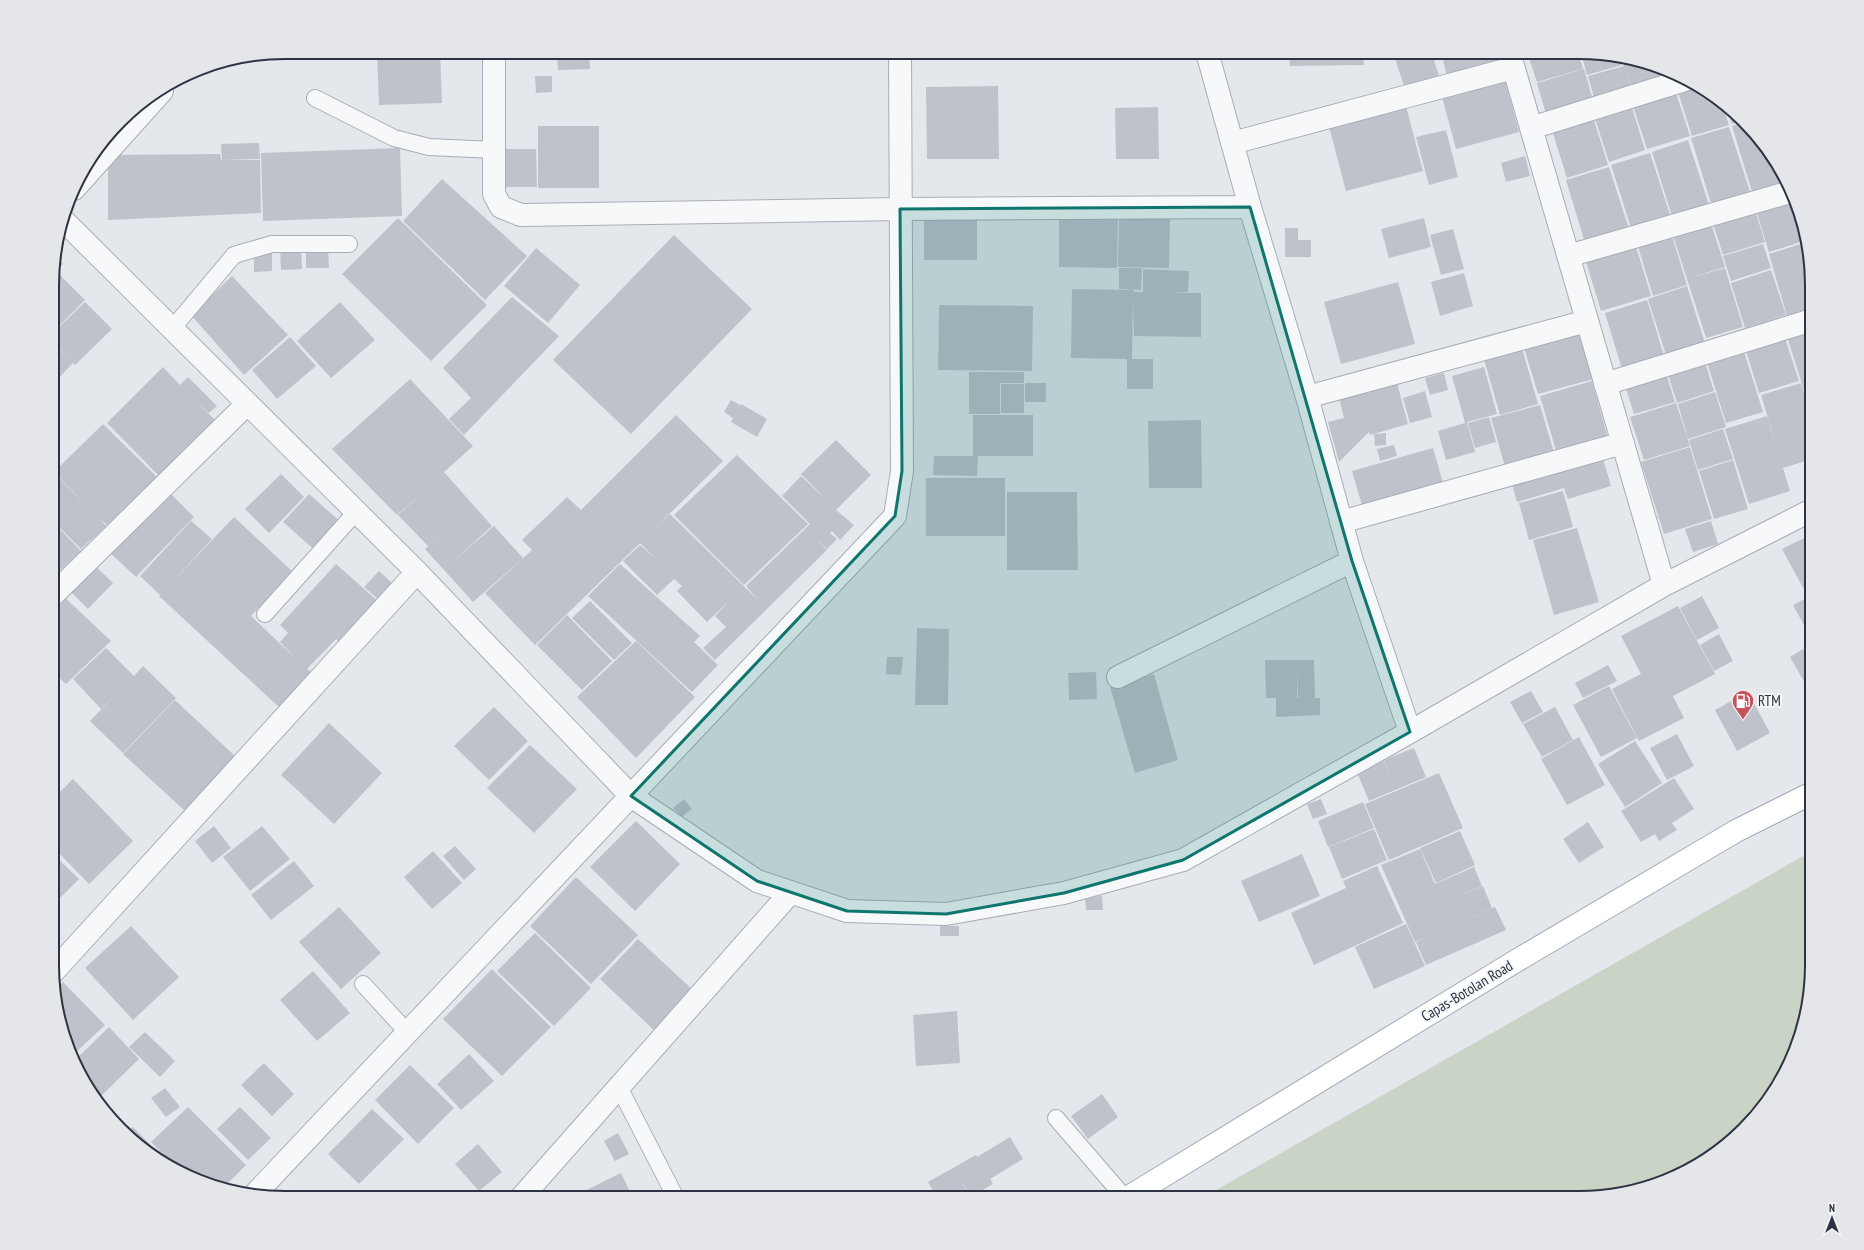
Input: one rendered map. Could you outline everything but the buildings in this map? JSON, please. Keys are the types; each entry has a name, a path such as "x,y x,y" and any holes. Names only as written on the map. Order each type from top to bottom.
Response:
{"main road":[{"name":"Capas-Botolan Road","path":"1138,1191 1514,962 1736,831 1805,796"}],"street":[{"path":"494,59 494,194 501,208 521,215 900,209 1250,208"},
{"path":"259,1189 895,516 902,471 900,59"},
{"path":"1209,59 1250,208 1307,397 1352,561 1410,732"},
{"path":"1232,143 1511,60 1664,585"},
{"path":"1531,128 1679,82"},
{"path":"89,173 150,105"},
{"path":"1568,256 1786,193"},
{"path":"68,225 417,572 631,796 758,881 847,911 946,914 1064,893 1183,860 1410,732 1664,585 1805,514"},
{"path":"1307,397 1587,321"},
{"path":"1605,384 1805,322"},
{"path":"59,589 247,404"},
{"path":"1341,522 1622,443"},
{"path":"1118,677 1352,561"},
{"path":"59,966 417,572"},
{"path":"527,1191 791,892"}],"lane":[{"path":"315,98 394,138 429,147 494,150"},
{"path":"172,329 234,255 272,244 349,244"},
{"path":"265,614 356,512"},
{"path":"363,984 408,1033"},
{"path":"619,1087 672,1191"},
{"path":"1056,1118 1120,1191"}],"highlighted area":[{"path":"1250,207 1352,561 1410,732 1183,860 1064,893 946,914 847,911 757,881 631,796 895,516 902,471 900,209"}],"green space":[{"path":"1805,855 1805,979 1801,1009 1788,1051 1775,1078 1749,1114 1728,1135 1692,1161 1651,1179 1623,1187 1593,1191 1214,1191"}],"place":[{"name":"RTM","path":"1743,720"}]}
